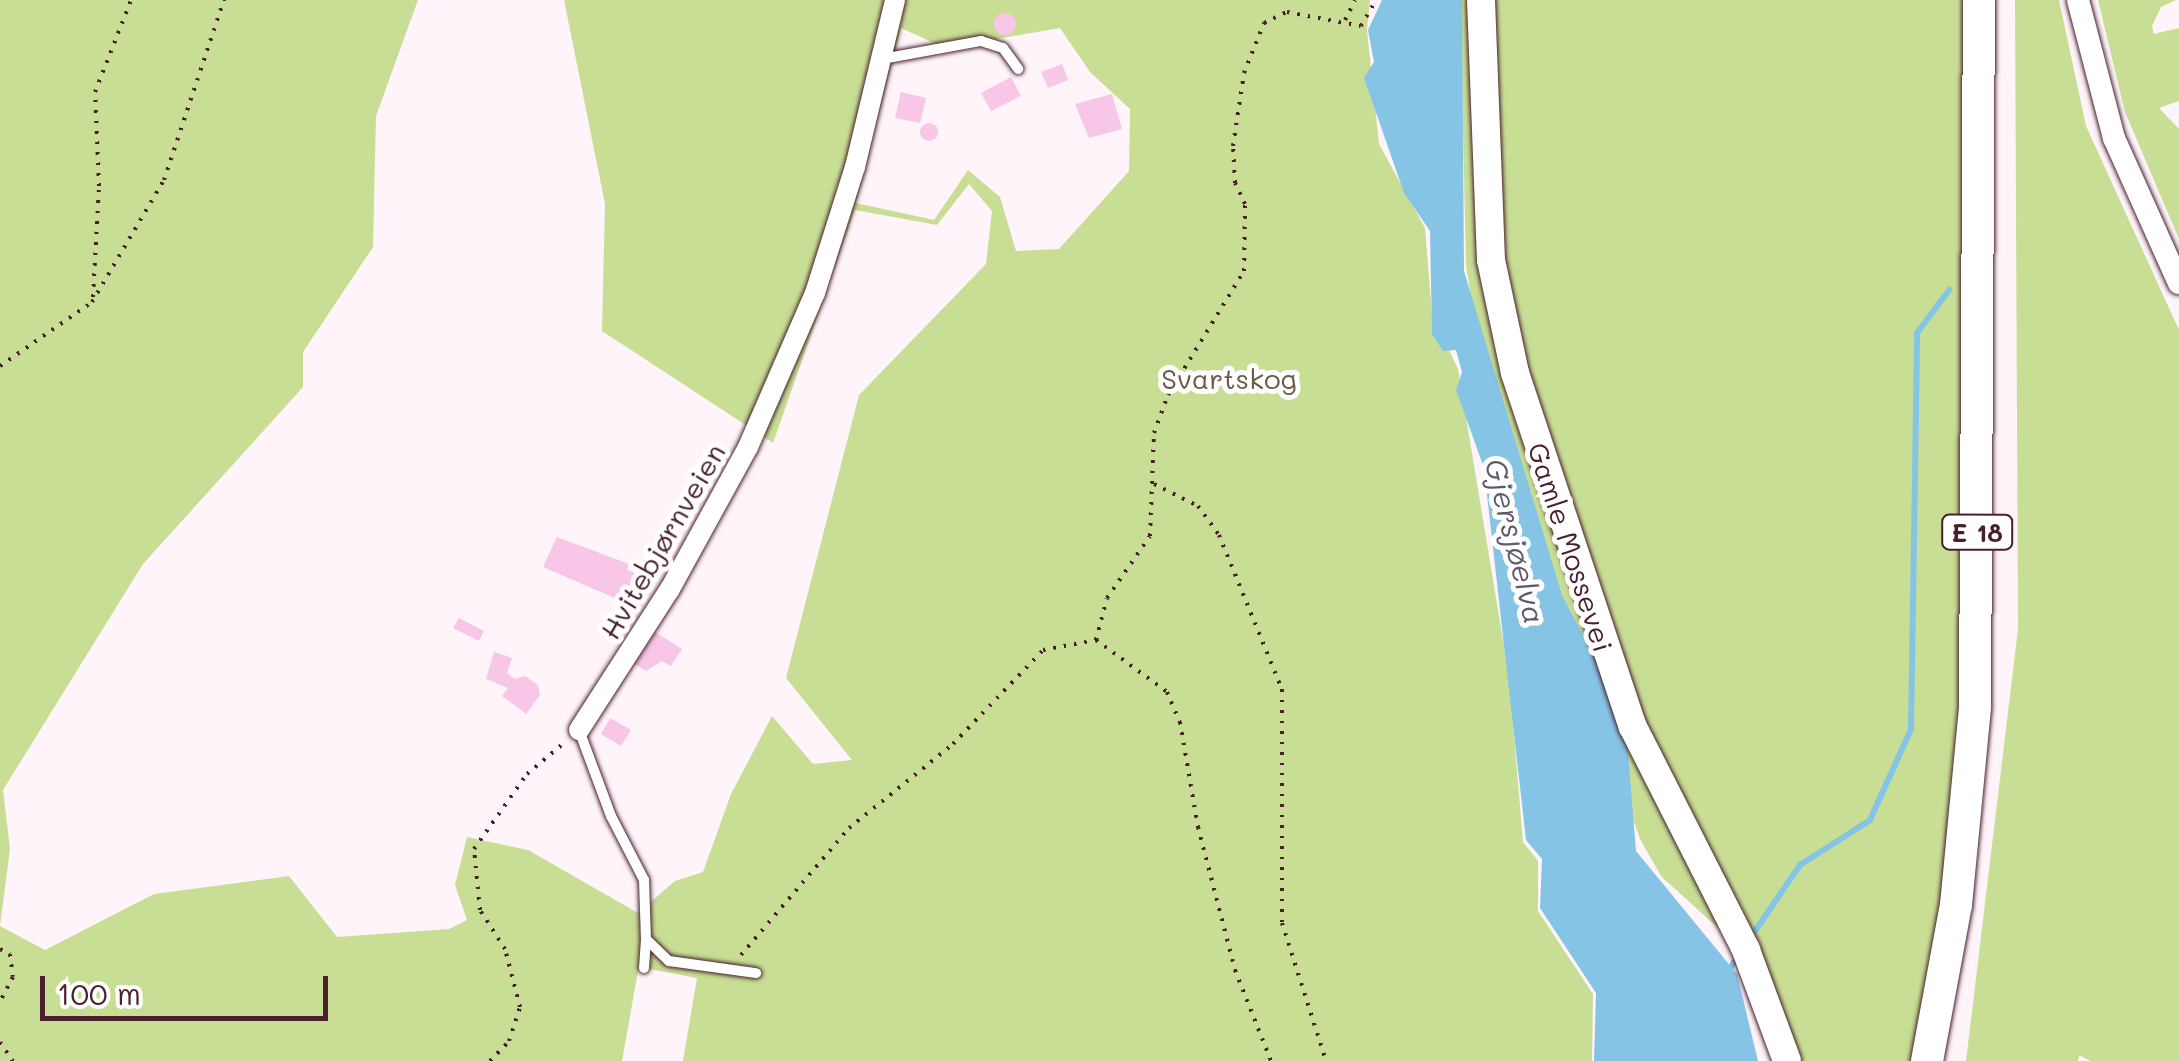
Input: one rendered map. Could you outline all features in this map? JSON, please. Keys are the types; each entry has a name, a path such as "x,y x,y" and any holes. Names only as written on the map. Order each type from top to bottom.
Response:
{"highway":[{"name":"E 18","path":"1927,1061 1956,905 1975,706 1979,0"},
{"name":"E 18","path":"1946,1061 1976,890 1992,704 1994,0"}],"main road":[{"name":"Gamle Mossevei","path":"1481,0 1491,260 1515,373 1632,727 1753,965 1787,1061"}],"street":[{"name":"Hvitebjørnveien","path":"579,730 670,590 748,447 815,293 895,0"},
{"path":"2078,0 2114,138 2179,283"}],"lane":[{"path":"881,59 981,41 1002,48 1018,69"},
{"path":"579,730 644,880 644,968"},
{"path":"646,939 669,961 756,973"}],"path":[{"path":"92,302 99,186 95,92 131,0"},
{"path":"0,366 92,302 164,180 224,0"},
{"path":"1345,20 1355,0"},
{"path":"1096,640 1107,598 1150,536 1154,433 1168,395 1244,270 1245,204 1235,183 1233,146 1244,72 1264,23 1287,12 1361,26 1376,0"},
{"path":"1152,483 1198,506 1219,535 1282,689 1282,923 1326,1061"},
{"path":"731,972 808,870 869,808 953,744 1043,650 1096,640 1167,692 1180,722 1231,952 1271,1061"},
{"path":"490,1061 510,1040 520,1007 506,949 480,910 474,849 527,774 579,730"},
{"path":"0,949 10,954 13,978 0,1001"},
{"path":"0,1042 14,1061"}],"green space":[{"path":"0,0 418,0 376,116 373,247 303,352 303,387 143,564 3,790 10,849 0,926"},
{"name":"Svartskog","path":"564,0 1370,0 1367,30 1379,144 1425,228 1432,314 1458,369 1509,676 1523,842 1538,861 1538,911 1593,994 1592,1061 683,1061 697,978 644,968 638,971 622,1061 0,1061 0,926 45,950 154,894 289,876 337,937 449,929 467,920 455,885 467,837 528,850 638,913 675,881 703,872 731,794 772,716 813,764 852,760 786,678 859,395 986,264 992,211 969,184 937,225 855,210 773,443 602,331 605,204","holes":["901,28 945,48 1060,28 1090,72 1130,109 1129,171 1059,249 1016,251 1000,197 968,170 934,220 856,203"]},
{"path":"1460,0 1976,0 1971,630 1923,1061 1793,1061 1781,1021 1719,929 1661,876 1640,839 1528,524 1476,330 1466,265"},
{"path":"2015,0 2059,0 2086,126 2179,330 2179,1061 2091,1061 2079,1055 2078,1061 1966,1061 2018,629"},
{"path":"2098,0 2176,0 2161,7 2152,26 2154,34 2179,28 2179,101 2159,108 2179,129 2179,239 2125,112"}],"water":[{"name":"Gjersjøelva","path":"1382,0 1462,0 1464,271 1562,595 1625,715 1636,851 1737,974 1758,1061 1594,1061 1596,993 1540,908 1542,859 1526,840 1484,468 1456,390 1462,372 1456,350 1443,351 1432,334 1430,231 1404,193 1364,78 1374,62 1368,30"}],"building":[{"path":"1001,13 1009,13 1016,24 1009,35 1001,35 994,28 994,20"},
{"path":"1062,64 1068,80 1048,88 1041,72"},
{"path":"1011,77 1021,96 991,111 981,93"},
{"path":"901,92 926,98 920,123 895,118"},
{"path":"1112,94 1122,129 1089,138 1075,104"},
{"path":"929,123 936,125 936,139 929,141 922,139 920,132 922,125"},
{"path":"557,537 629,564 627,569 652,583 640,609 543,567"},
{"path":"459,618 484,631 479,641 453,628"},
{"path":"655,632 682,649 671,666 662,661 646,671 634,664"},
{"path":"494,652 512,658 507,673 515,679 525,676 538,685 540,695 526,714 502,696 508,688 486,679"},
{"path":"610,718 631,730 621,746 601,734"}],"waterway":[{"path":"1755,931 1800,865 1870,820 1911,729 1917,333 1949,290"},
{"path":"1731,967 1734,962"}]}
